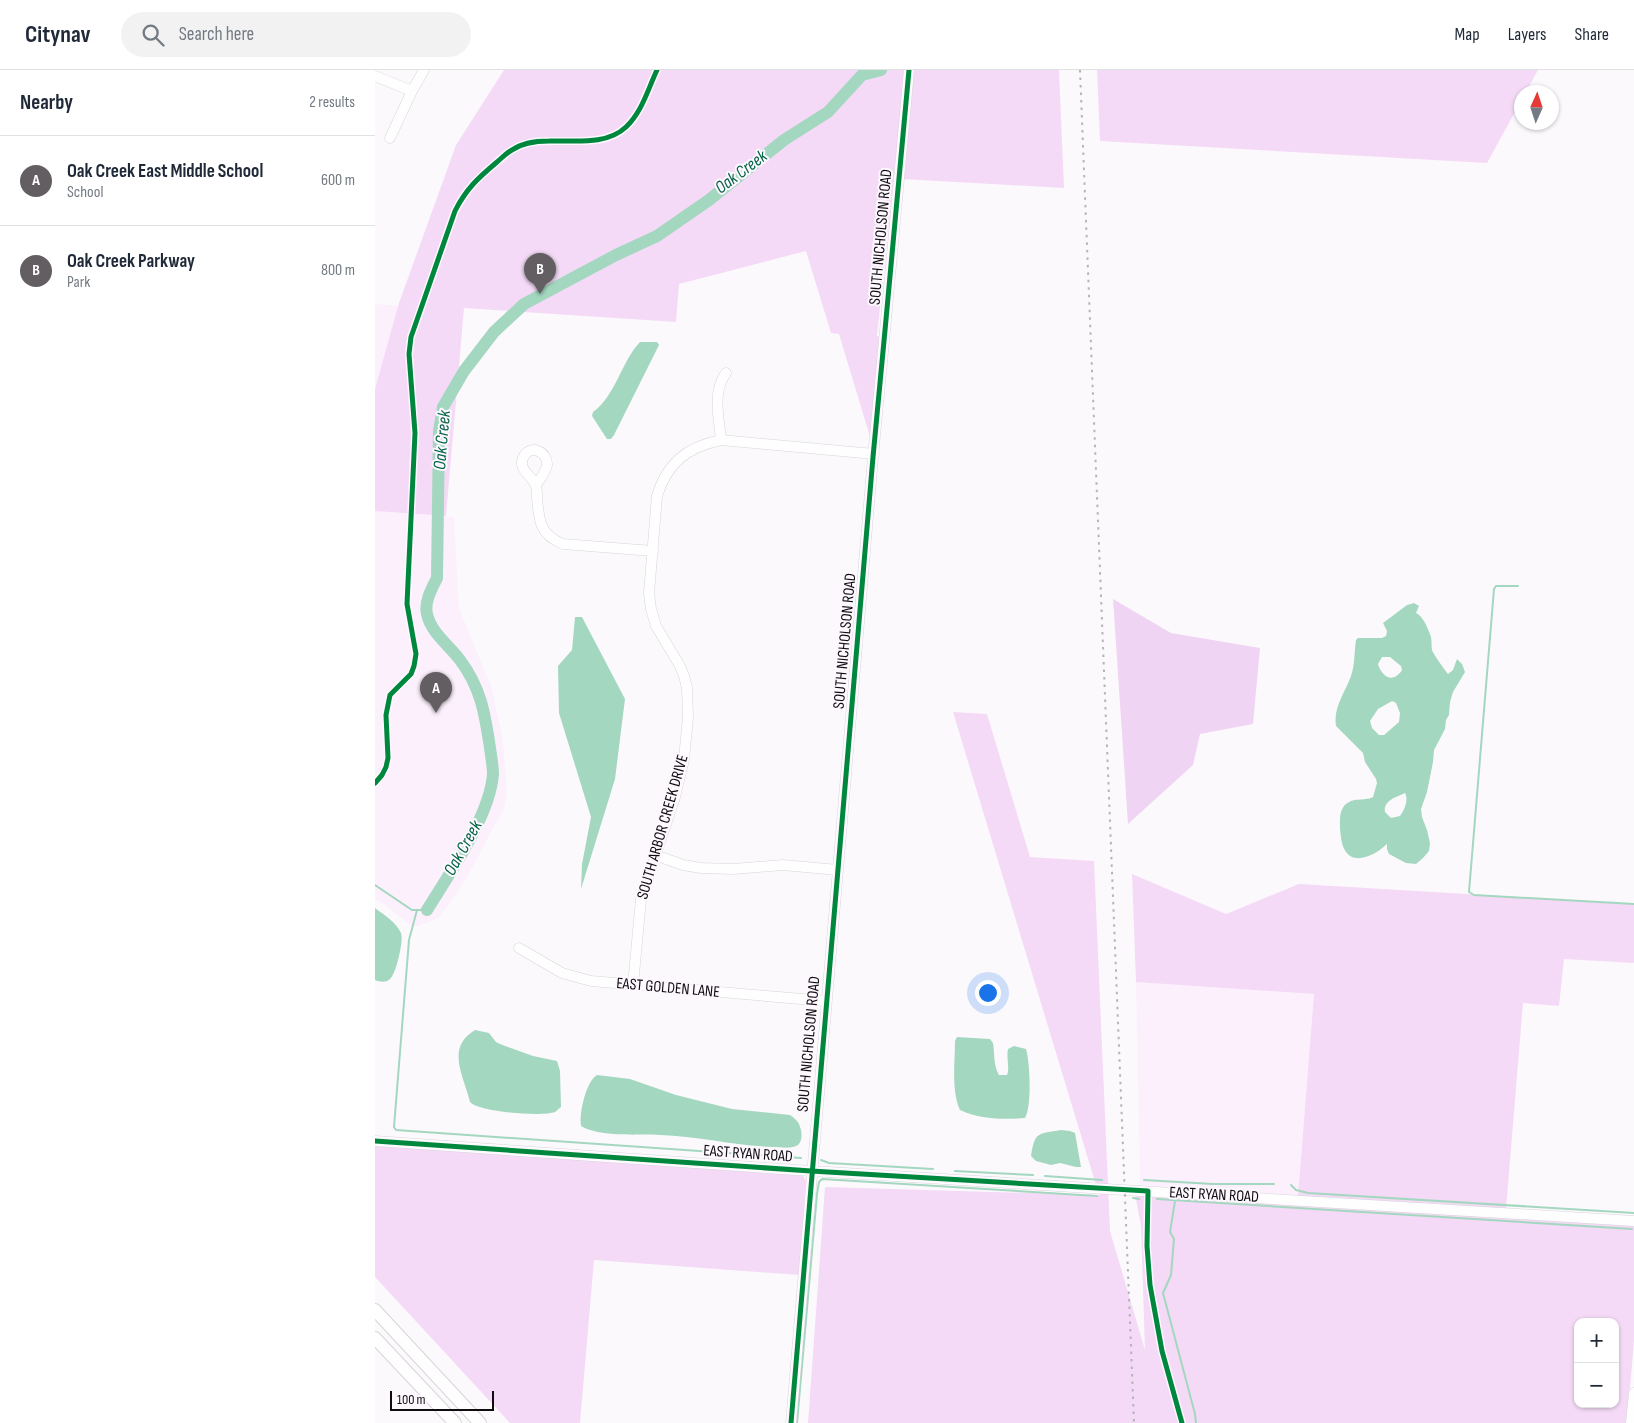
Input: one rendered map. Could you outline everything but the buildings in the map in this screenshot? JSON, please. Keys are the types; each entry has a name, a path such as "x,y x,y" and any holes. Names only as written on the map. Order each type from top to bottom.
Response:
{"main road":[{"path":"375,1310 480,1423"},
{"path":"375,1338 455,1423"}],"street":[{"path":"390,138 424,70"},
{"name":"SOUTH NICHOLSON ROAD","path":"791,1423 825,1001 909,72"},
{"path":"375,76 412,91"},
{"path":"727,373 721,380 718,397 721,440 874,454"},
{"name":"SOUTH ARBOR CREEK DRIVE","path":"633,985 641,899 675,797 684,759 688,701 687,688 681,666 656,626 651,609 649,593 657,496 662,481 678,459 700,446 721,440"},
{"path":"536,485 540,524 552,540 563,544 653,550"},
{"path":"655,855 683,865 701,868 733,869 783,865 838,870"},
{"name":"EAST GOLDEN LANE","path":"519,948 562,972 591,981 825,1001"},
{"name":"EAST RYAN ROAD","path":"375,1141 811,1171 1634,1221"},
{"path":"1631,1423 1634,1393"}],"shaded area":[{"path":"504,70 905,70 877,336 885,337 871,440 839,334 831,333 806,251 679,284 676,322 464,308 446,516 375,511 375,389 399,303 456,145"},
{"path":"914,70 1059,70 1064,188 902,179"},
{"path":"1097,70 1538,70 1530,85 1514,85 1514,114 1487,163 1100,141"},
{"path":"375,304 399,306 375,389"},
{"path":"640,342 657,342 659,345 614,435 611,439 607,439 592,416 593,412 607,397 633,350"},
{"path":"375,511 454,517 459,608 491,686 503,740 507,792 504,808 465,881 439,918 418,926 410,925 375,899"},
{"path":"1113,599 1171,633 1260,648 1253,724 1200,734 1193,765 1128,824"},
{"path":"1414,603 1419,606 1416,613 1421,617 1431,637 1432,650 1448,674 1453,670 1457,659 1462,664 1465,672 1453,692 1445,729 1434,750 1427,792 1421,809 1430,843 1429,851 1416,864 1406,863 1389,854 1387,844 1373,854 1361,858 1350,856 1344,849 1340,829 1342,809 1351,801 1373,797 1377,783 1365,762 1363,753 1336,726 1338,706 1352,672 1356,640 1358,638 1382,638 1386,636 1387,631 1383,623 1407,605","holes":["1382,657 1390,657 1401,666 1402,670 1399,674 1392,678 1385,675 1378,664","1392,701 1396,703 1400,713 1399,722 1384,735 1379,735 1372,728 1370,721 1378,709","1405,793 1406,802 1400,816 1391,818 1385,812 1386,805 1391,800"]},
{"path":"575,617 582,617 625,699 615,779 581,889 582,864 591,817 559,713 558,666 572,650"},
{"path":"953,712 987,714 1030,857 1094,861 1110,1231 1145,1350 1141,1226 1135,1194 1634,1224 1634,1341 1627,1423 808,1423 825,1187 1099,1195"},
{"path":"1132,874 1226,914 1299,884 1634,904 1634,963 1564,959 1559,1006 1523,1003 1506,1209 1298,1196 1314,994 1136,982"},
{"path":"375,908 396,925 402,937 395,971 390,979 385,982 375,980"},
{"path":"1136,982 1314,994 1298,1196 1140,1185"},
{"path":"475,1030 489,1033 500,1044 533,1056 557,1061 560,1071 561,1107 555,1112 525,1114 497,1111 476,1106 470,1102 461,1073 459,1054 461,1045 466,1037"},
{"path":"957,1037 990,1039 993,1043 995,1063 999,1075 1007,1075 1008,1049 1014,1046 1026,1049 1030,1084 1029,1104 1025,1118 992,1118 960,1110 954,1085 955,1041"},
{"path":"597,1075 630,1079 676,1095 732,1109 790,1115 796,1119 799,1125 801,1132 800,1141 794,1147 785,1148 674,1136 619,1134 588,1130 581,1126 582,1106 590,1084"},
{"path":"1061,1130 1075,1133 1081,1167 1060,1163 1051,1165 1036,1161 1031,1156 1034,1142 1039,1135"},
{"path":"375,1144 802,1174 806,1181 799,1275 594,1260 580,1423 510,1423 375,1277"}],"waterway":[{"name":"Oak Creek","path":"427,910 477,826 485,808 493,774 486,724 481,702 473,681 460,660 432,627 426,609 429,595 437,578 439,431 443,407 464,371 494,332 524,304 616,255 657,236 709,200 784,140 828,112 862,75 881,70"},
{"path":"1518,586 1496,586 1494,589 1469,892 1474,895 1634,904"},
{"name":"Oak Creek","path":"375,885 412,910 427,910"},
{"path":"417,910 409,940 394,1127 396,1130 801,1158"},
{"path":"821,1160 829,1163 933,1169"},
{"path":"955,1171 1033,1175"},
{"path":"1045,1176 1102,1180"},
{"path":"797,1423 817,1194 819,1182 822,1179 1097,1196"},
{"path":"1144,1180 1213,1184 1274,1184"},
{"path":"1291,1185 1296,1190 1308,1193 1634,1213"},
{"path":"1133,1198 1139,1199"},
{"path":"1157,1199 1632,1229"},
{"path":"1175,1201 1170,1232 1174,1239 1171,1275 1163,1293 1196,1423"}],"railway":[{"path":"1080,70 1134,1423"}],"cycle path":[{"path":"375,783 382,775 388,758 386,715 390,695 411,674 416,654 407,604 415,433 409,354 411,337 455,211 468,190 478,179 506,154 516,148 540,141 599,140 618,133 632,121 644,100 657,70"},
{"path":"791,1423 841,819 909,70"},
{"path":"375,1141 811,1171 1148,1191 1147,1246 1150,1285 1162,1351 1182,1423"}],"place":[{"name":"Oak Creek Parkway","path":"540,294"},
{"name":"Oak Creek East Middle School","path":"436,713"}]}
